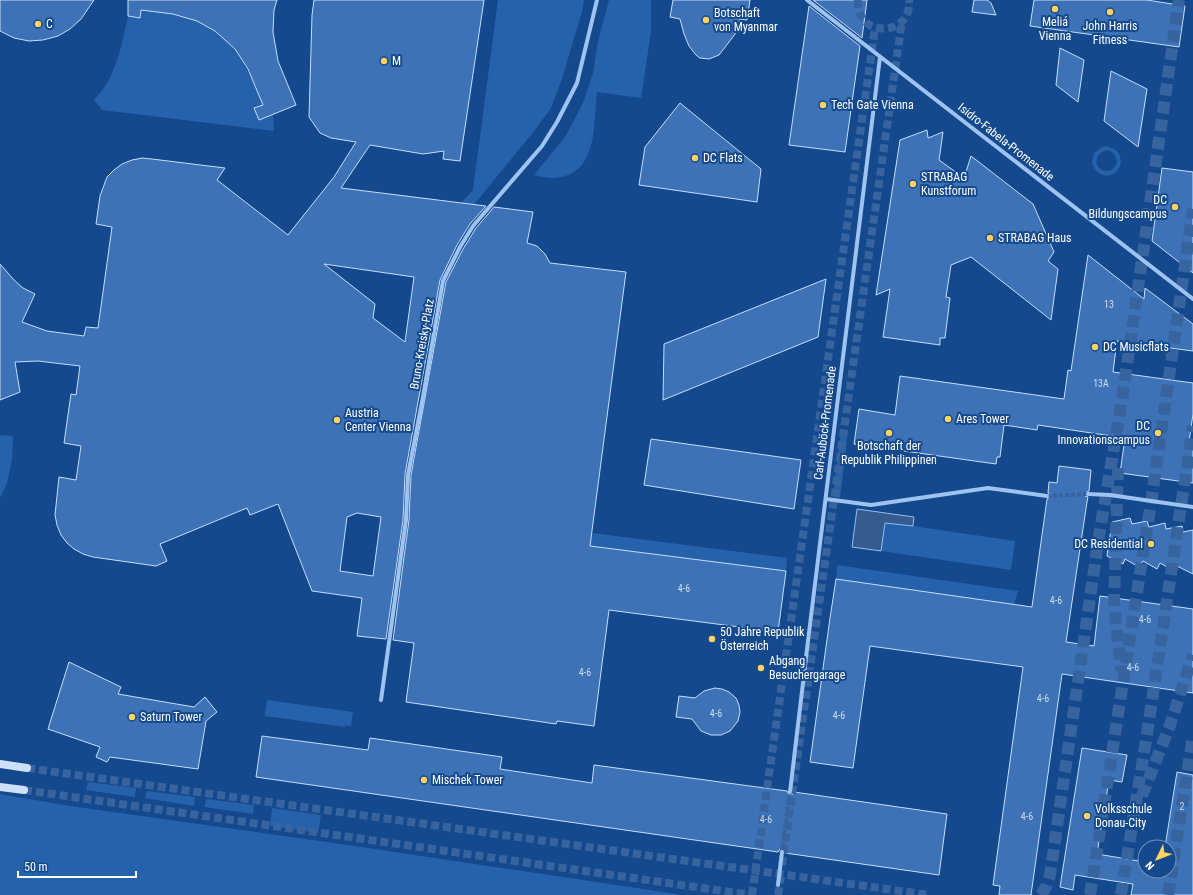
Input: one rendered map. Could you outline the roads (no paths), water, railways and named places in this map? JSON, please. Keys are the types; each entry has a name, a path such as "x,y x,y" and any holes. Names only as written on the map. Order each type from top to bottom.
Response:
{"main road":[{"path":"0,764 27,768"},
{"path":"0,786 24,790"}],"street":[{"name":"Bruno-Kreisky-Platz","path":"381,700 406,520 408,475 424,397 443,281 460,247 473,226 542,146 557,122 577,84 597,0"},
{"name":"Isidro-Fabela-Promenade","path":"808,0 1193,299"},
{"name":"Carl-Auböck-Promenade","path":"790,792 880,57"},
{"path":"826,499 871,505 988,488 1047,496"},
{"path":"1088,494 1193,507"},
{"path":"778,885 782,852"}],"tunnel":[{"path":"858,0 859,13 865,22 874,27 884,28 894,27 902,21 908,12 909,0"},
{"path":"1041,895 1046,887 1050,875 1099,536 1122,400 1179,0"},
{"path":"782,865 902,21"},
{"path":"752,895 875,28"},
{"path":"1090,895 1152,496 1193,209"},
{"path":"1121,895 1147,734 1193,426"},
{"path":"1118,468 1114,603 1121,671"},
{"path":"1047,496 1088,494"},
{"path":"1142,796 1170,725 1193,655"},
{"path":"1168,895 1193,736"},
{"path":"27,768 929,895"},
{"path":"24,790 751,895"},
{"path":"782,852 790,792"},
{"path":"778,895 781,877"}],"place":[{"name":"Meliá Vienna","path":"1055,9"},
{"name":"John Harris Fitness","path":"1110,12"},
{"name":"Botschaft von Myanmar","path":"706,20"},
{"name":"C","path":"38,24"},
{"name":"M","path":"384,61"},
{"name":"Tech Gate Vienna","path":"823,105"},
{"name":"DC Flats","path":"695,158"},
{"name":"STRABAG Kunstforum","path":"913,184"},
{"name":"DC Bildungscampus","path":"1175,207"},
{"name":"STRABAG Haus","path":"990,238"},
{"name":"DC Musicflats","path":"1095,347"},
{"name":"Ares Tower","path":"948,419"},
{"name":"Austria Center Vienna","path":"337,420"},
{"name":"Botschaft der Republik Philippinen","path":"889,433"},
{"name":"DC Innovationscampus","path":"1158,433"},
{"name":"DC Residential","path":"1151,544"},
{"name":"50 Jahre Republik Österreich","path":"712,639"},
{"name":"Abgang Besuchergarage","path":"761,668"},
{"name":"Saturn Tower","path":"132,717"},
{"name":"Mischek Tower","path":"424,780"},
{"name":"Volksschule Donau-City","path":"1087,816"}]}
